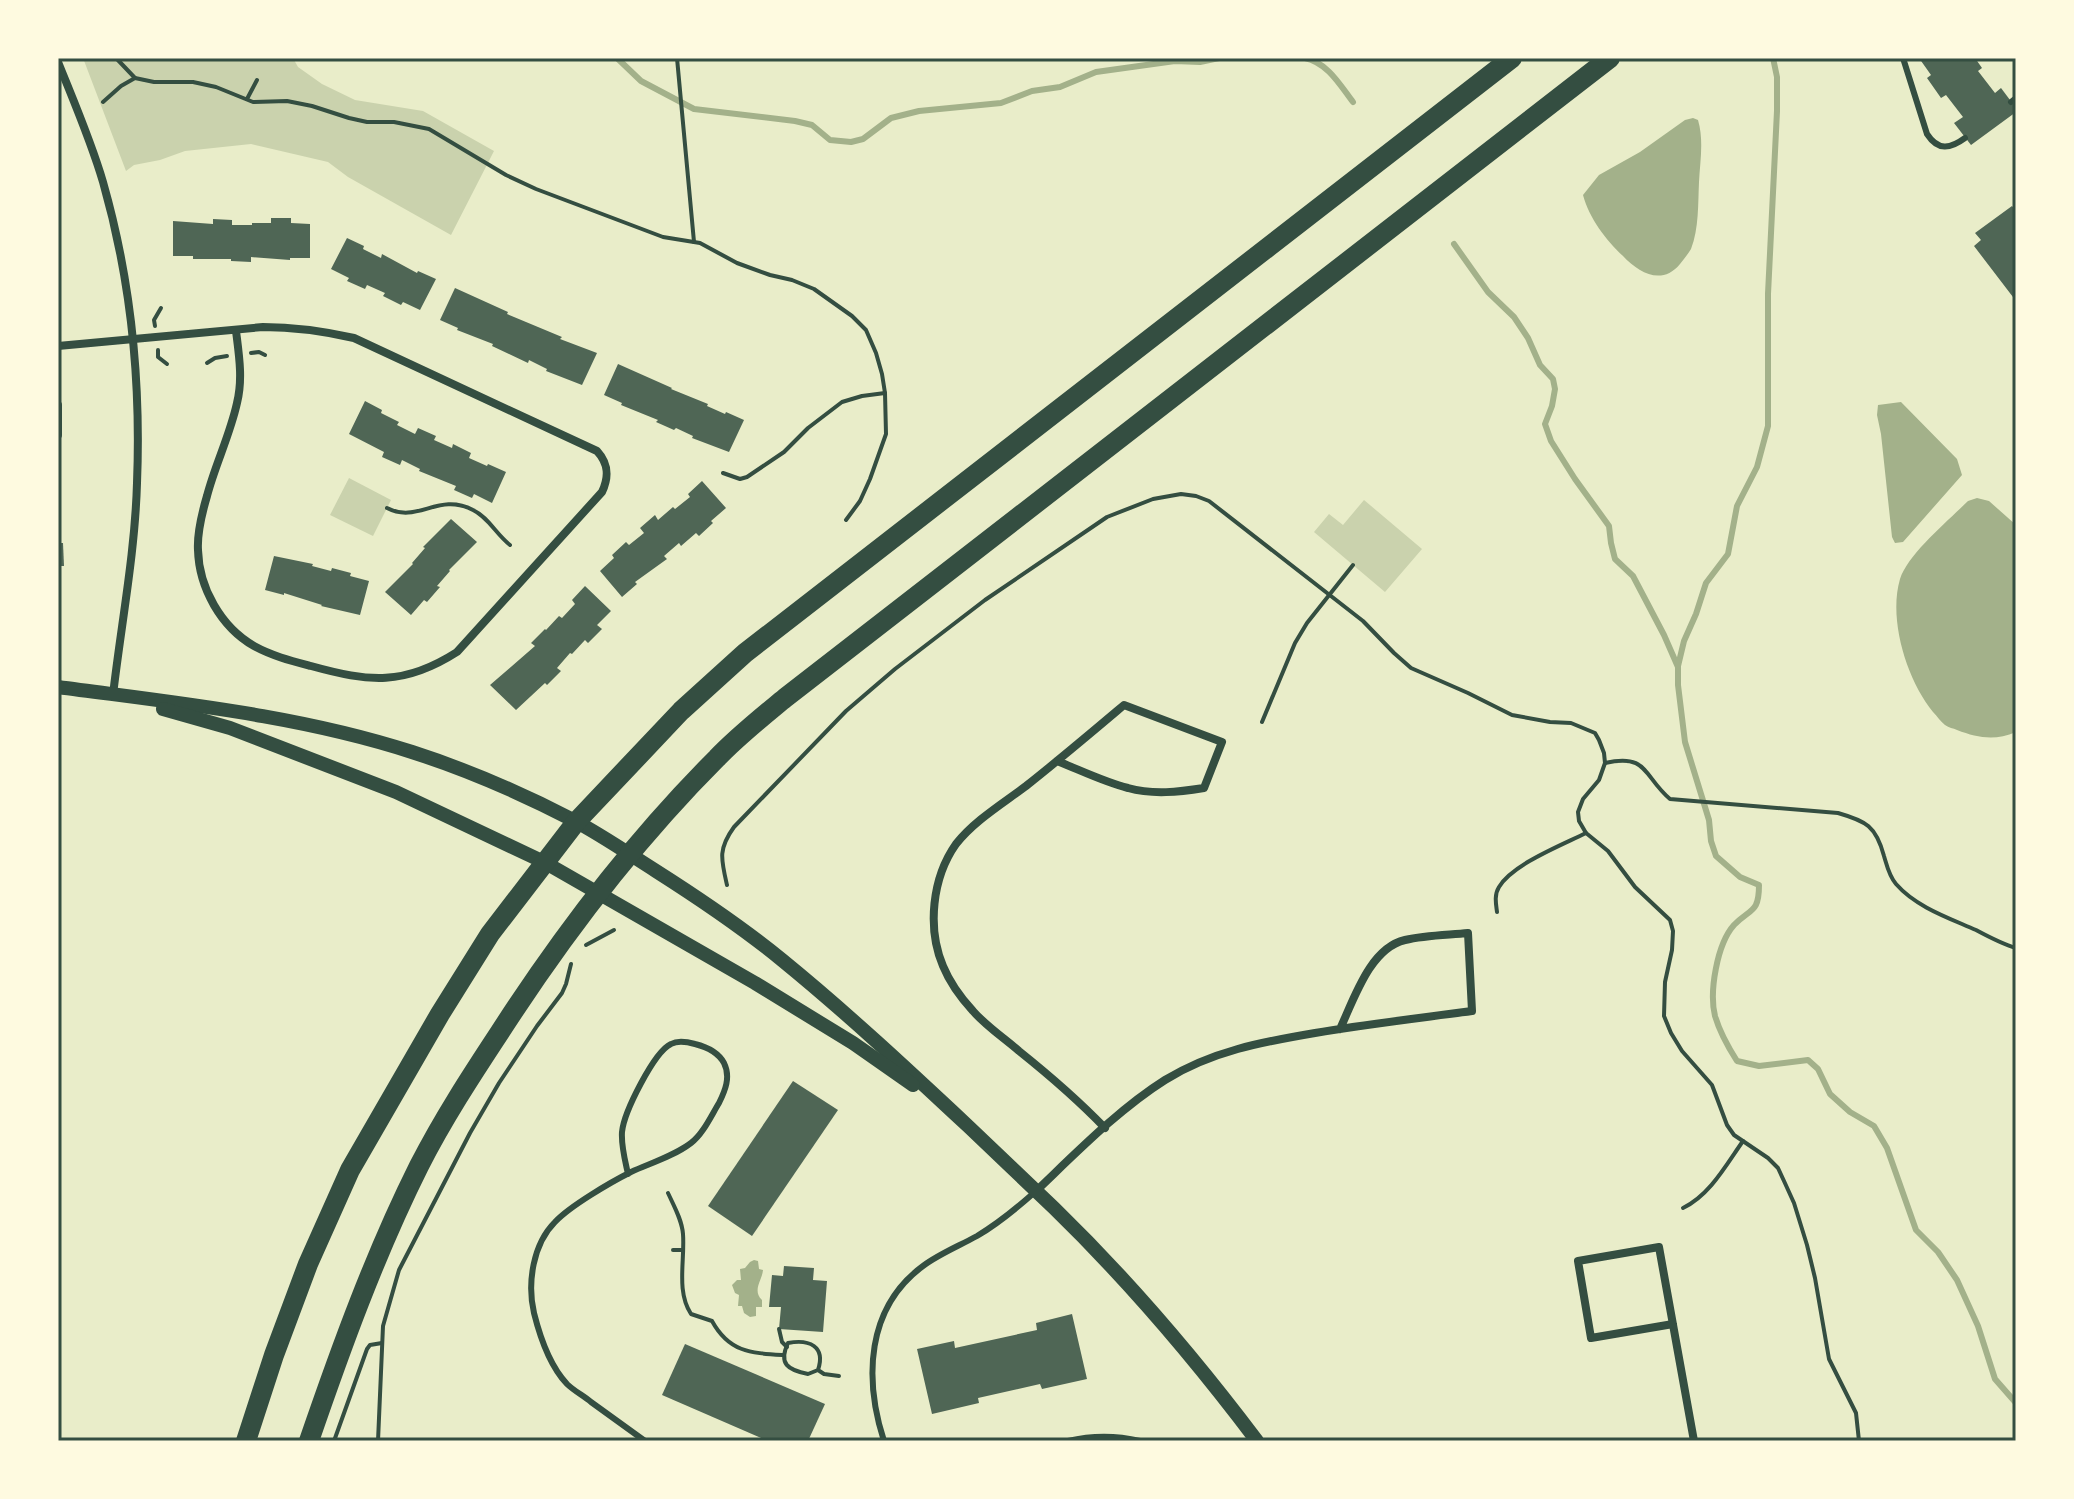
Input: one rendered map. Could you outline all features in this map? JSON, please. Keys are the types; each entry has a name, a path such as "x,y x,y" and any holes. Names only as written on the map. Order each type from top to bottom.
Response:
{"main road":[{"path":"246,1441 308,1264 350,1170 490,934 576,822 681,711 745,653 1512,58"},
{"path":"309,1441 366,1284 446,1115 542,967 598,891 718,756 785,698 1610,58"}],"street":[{"path":"58,62 102,181 116,234 134,338 137,485 113,695"},
{"path":"58,346 263,327 320,330 354,338 597,451 605,459 607,481 602,492 457,652 429,668 411,674 369,679 278,657 253,646 232,631 207,592 200,569 198,548 207,496 237,403 240,380 236,331"},
{"path":"58,405 58,435"},
{"path":"58,687 326,728 412,752 489,781 576,822 628,854 704,902 780,958 863,1028 1036,1191 1099,1255 1173,1337 1257,1441"},
{"path":"113,695 230,728 330,766 396,792 544,862 755,983 853,1043 953,1112"},
{"path":"1057,761 1129,789 1181,792 1204,788 1222,742 1124,705 970,829 944,864 934,910 936,941 942,965 954,987 974,1013 1070,1093 1105,1128"},
{"path":"1036,1191 1105,1128 1165,1080 1195,1065 1256,1043 1472,1011 1468,933 1403,940 1387,948 1374,961 1340,1029"},
{"path":"1673,1324 1591,1338 1578,1261 1659,1247 1673,1324 1694,1441"}],"lane":[{"path":"1903,58 1931,141 1946,147 1965,138"},
{"path":"628,1174 622,1135 625,1118 660,1053 673,1043 686,1042 715,1051 724,1062 728,1073 727,1084 710,1119 693,1142 628,1174 570,1209 554,1222 536,1256 532,1304 548,1356 566,1383 645,1441"},
{"path":"884,1441 878,1422 872,1356 877,1329 889,1304 922,1266 1007,1217 1036,1191"},
{"path":"1068,1441 1107,1435 1140,1441"}],"path":[{"path":"116,58 135,78 154,82 193,82 216,87 253,102 287,101 367,122 394,122 429,129 506,175 536,189 663,237 700,243 737,263 814,289 866,330 876,353 885,393 886,434 860,501 846,520"},
{"path":"677,61 694,242"},
{"path":"103,102 135,78"},
{"path":"247,99 257,80"},
{"path":"723,473 740,479 747,477 784,452 808,428 842,402 885,393"},
{"path":"727,885 722,851 725,840 742,818 846,711 932,639 1107,517 1153,499 1181,494 1209,501 1363,621 1411,668 1512,715 1571,723 1595,733 1605,763 1599,780 1583,799 1578,812 1579,821 1586,833 1608,851 1635,887 1670,920 1672,950 1665,982 1664,1016 1682,1051 1712,1085 1734,1135 1778,1168 1794,1203 1815,1278 1829,1359 1856,1413 1859,1441"},
{"path":"387,508 402,514 444,503 459,504 483,516 510,545"},
{"path":"1262,722 1295,643 1353,565"},
{"path":"1605,763 1618,760 1640,764 1659,790 1670,799 1803,809 1859,819 1870,826 1879,839 1893,880 1903,892 1927,908 2016,948"},
{"path":"1497,912 1495,897 1509,876 1531,860 1586,833"},
{"path":"584,947 614,930"},
{"path":"378,1441 383,1326 399,1270 499,1083 562,993 574,957"},
{"path":"1683,1208 1697,1202 1743,1141"},
{"path":"668,1193 683,1232 683,1298 691,1314 712,1321 732,1345 746,1351 783,1355"},
{"path":"673,1250 683,1250"},
{"path":"779,1329 782,1342 787,1347"},
{"path":"805,1341 814,1346 820,1354 818,1370 808,1374 790,1368 784,1362 783,1355 787,1347 788,1343 805,1341"},
{"path":"334,1441 367,1349 370,1345 382,1343"},
{"path":"818,1370 839,1376"}],"shaded area":[{"path":"83,58 293,58 298,67 322,84 355,100 423,111 494,151 451,235 348,177 328,162 251,144 185,151 134,165 126,171"},
{"path":"1685,120 1698,120 1701,143 1694,241 1689,253 1673,271 1651,275 1636,268 1610,243 1594,220 1583,195 1599,175 1640,152"},
{"path":"1901,402 1957,459 1962,475 1903,542 1895,543 1877,415 1878,405"},
{"path":"349,478 391,500 373,536 330,515"},
{"path":"1977,498 1989,501 2016,525 2016,732 1994,737 1972,735 1948,727 1933,712 1908,667 1896,613 1900,579 1911,559 1968,501"},
{"path":"1364,500 1422,549 1385,592 1314,532 1329,514 1343,525"},
{"path":"754,1260 763,1270 758,1289 762,1307 756,1307 756,1316 750,1317 744,1313 742,1306 738,1306 739,1295 732,1285 741,1280 740,1269"}],"building":[{"path":"1919,58 1975,58 1982,68 1978,71 1995,93 2001,88 2016,112 1971,145 1954,123 1963,117 1946,95 1941,98 1927,78 1931,75"},
{"path":"2012,206 2016,211 2016,301 1974,246 1981,240 1975,233"},
{"path":"271,218 291,218 291,223 310,224 310,258 251,257 251,262 173,256 173,221 213,224 213,219 232,220 232,225 252,225 271,223"},
{"path":"347,238 381,258 382,254 417,273 436,279 420,310 403,302 401,305 367,285 365,289 347,281 349,278 331,269"},
{"path":"455,288 562,337 560,339 597,353 582,385 546,371 529,360 528,363 440,320"},
{"path":"618,364 744,420 729,452 656,422 658,420 604,395"},
{"path":"365,401 399,422 397,425 415,434 418,428 436,436 434,440 452,448 453,444 471,453 469,458 506,472 492,503 474,494 472,498 454,490 456,486 419,471 402,460 400,465 382,457 384,452 349,434"},
{"path":"702,481 726,508 699,536 696,533 681,546 679,543 664,556 667,559 635,582 637,584 622,597 600,571 626,542 629,545 644,533 640,528 655,515 658,520 673,507 675,509 690,497 688,494"},
{"path":"451,519 477,542 449,570 427,602 424,600 411,615 385,592"},
{"path":"58,543 63,543 64,566 58,566"},
{"path":"274,556 351,573 350,576 369,581 360,615 265,590"},
{"path":"585,586 611,611 597,625 602,629 588,643 585,640 570,653 557,668 561,671 516,710 490,685 535,646 531,643 545,629 559,616 562,618"},
{"path":"793,1081 838,1110 752,1236 708,1206"},
{"path":"784,1266 814,1268 813,1280 827,1281 823,1332 779,1329 781,1307 769,1307 772,1275 783,1276"},
{"path":"1072,1314 1087,1379 1042,1389 1040,1384 978,1398 979,1403 932,1414 917,1349 954,1341 955,1348 1037,1330 1036,1323"},
{"path":"685,1344 825,1404 808,1441 768,1441 662,1395"}],"waterway":[{"path":"617,58 641,81 694,109 795,121 812,125 830,140 851,142 863,139 891,118 919,111 1001,103 1032,91 1060,87 1096,72 1219,58"},
{"path":"1305,58 1327,70 1353,102"},
{"path":"1678,666 1706,583 1728,554 1737,506 1757,467 1768,426 1768,294 1777,111 1777,77 1773,58"},
{"path":"1454,244 1488,292 1514,317 1540,365 1553,379 1552,406 1545,424 1551,441 1609,526 1615,559 1633,576 1678,667 1685,742 1709,820 1716,856 1740,877 1759,885 1755,906 1728,933 1716,969 1713,1006 1724,1040 1737,1061 1759,1066 1808,1060 1818,1069 1830,1094 1850,1112 1874,1126 1887,1148 1916,1230 1938,1252 1957,1280 1978,1326 1995,1379 2016,1403"}]}
